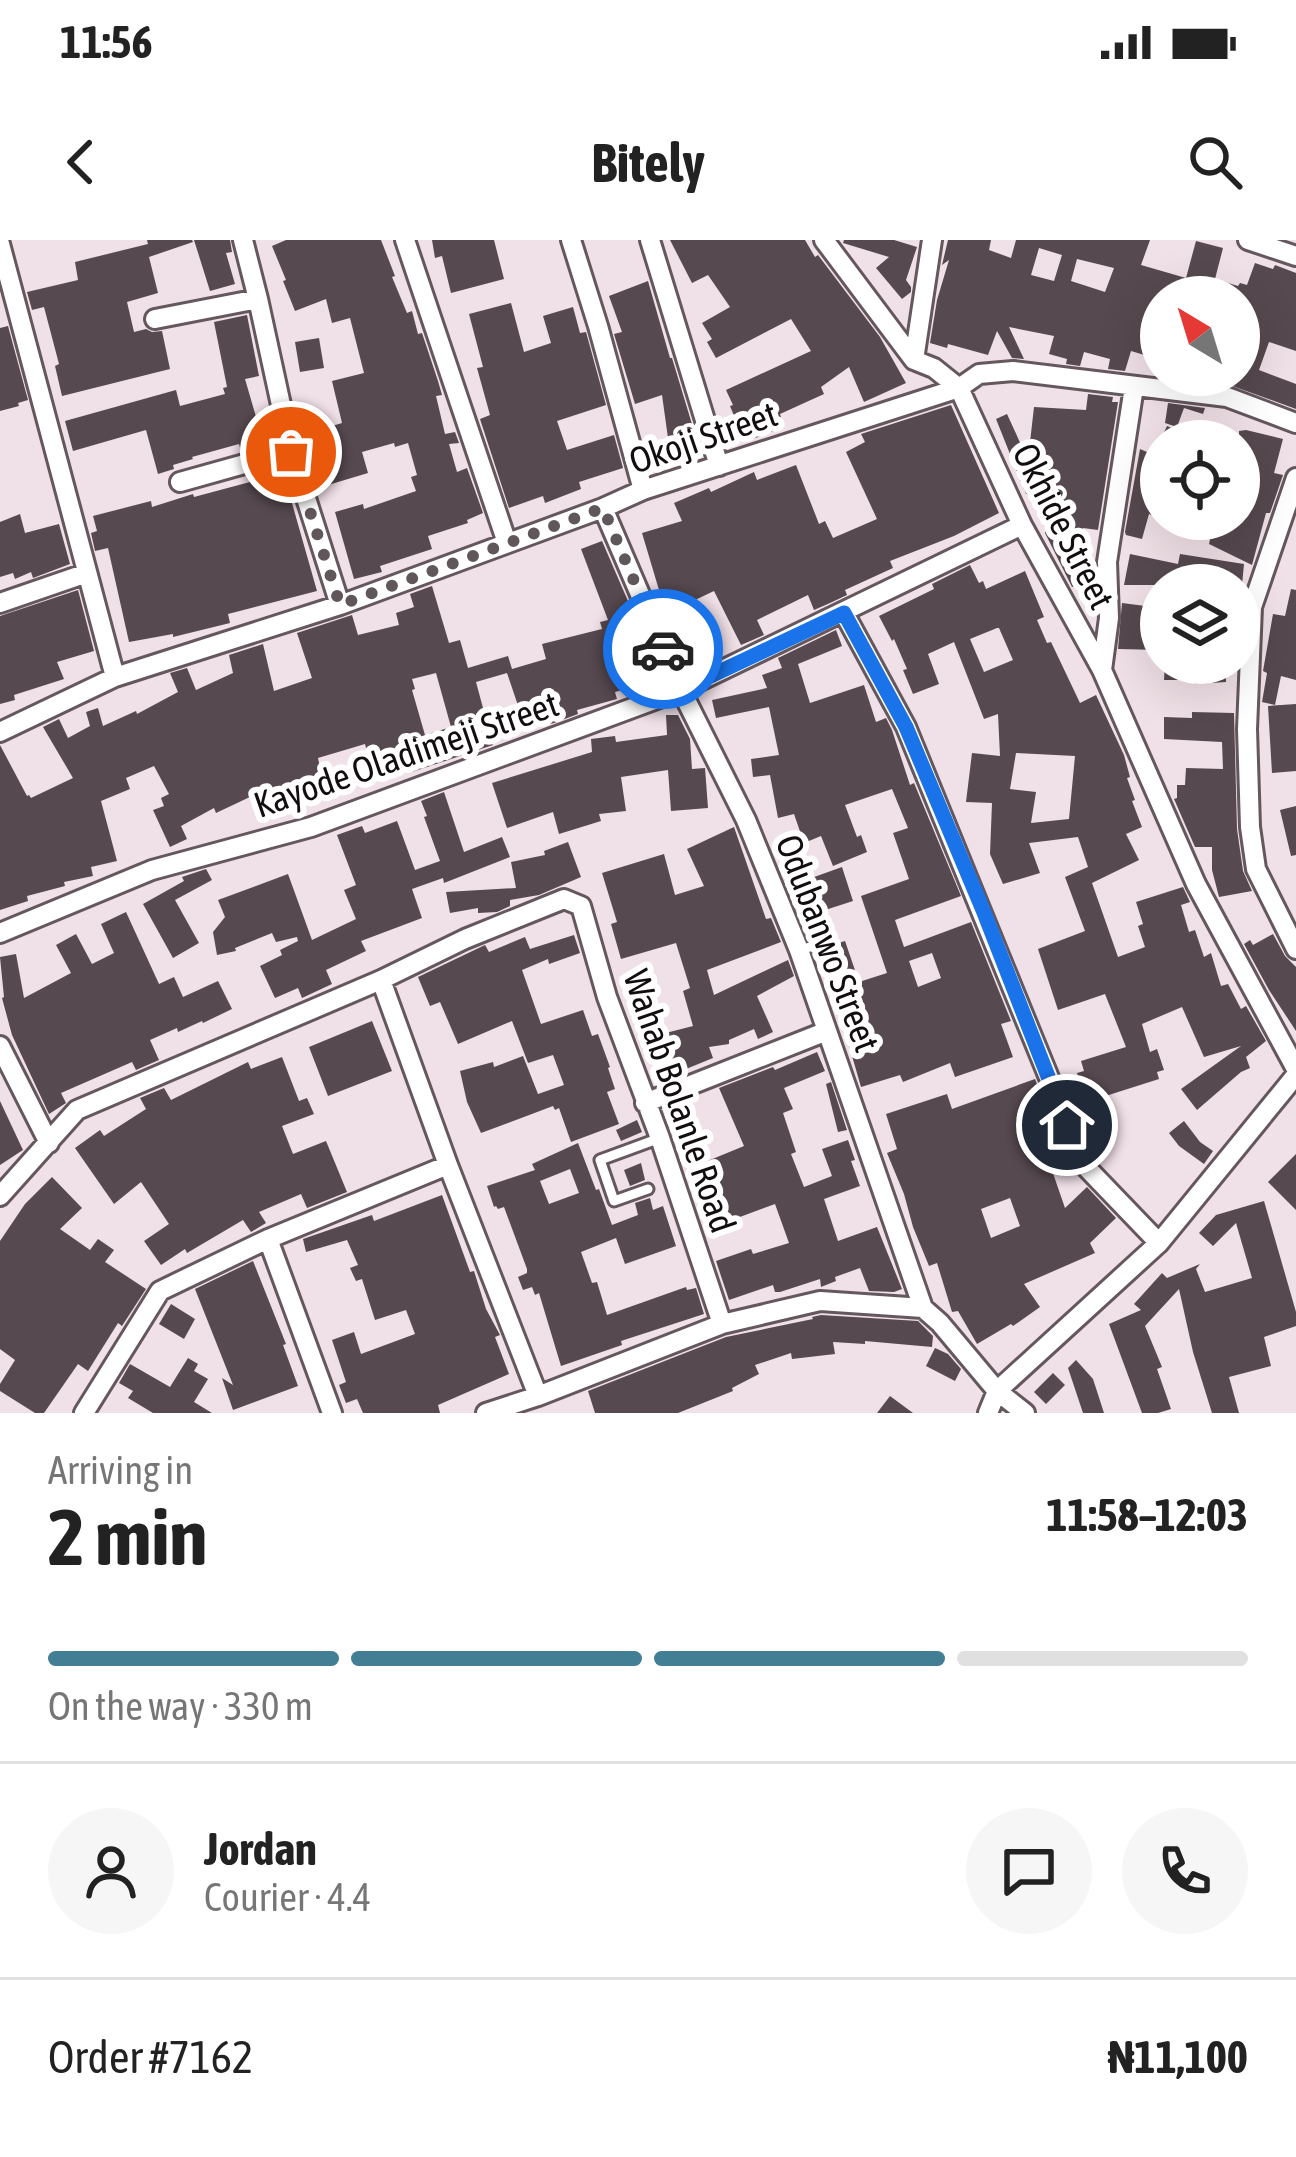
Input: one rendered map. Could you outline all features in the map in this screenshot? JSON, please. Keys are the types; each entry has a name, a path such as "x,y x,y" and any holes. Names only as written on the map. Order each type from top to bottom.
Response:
{"street":[{"path":"243,240 291,452 340,605"},
{"path":"405,240 507,543"},
{"path":"571,240 643,490"},
{"path":"650,240 718,466"},
{"path":"824,240 914,360 934,368 959,388"},
{"path":"914,360 932,240"},
{"path":"1248,240 1296,256"},
{"path":"0,249 116,677"},
{"path":"155,319 259,299"},
{"name":"Okoji Street","path":"0,732 116,677 340,605 643,490 959,388 979,374 1013,371 1228,397 1296,423"},
{"path":"1102,670 1109,618 1107,562 1135,387"},
{"name":"Okhide Street","path":"959,388 1022,525 1102,670 1196,884 1296,1072"},
{"path":"180,482 291,452"},
{"path":"1296,478 1252,607 1247,730 1256,869 1296,949"},
{"name":"Odubanwo Street","path":"603,508 681,690 746,820 799,950 923,1308 940,1323 992,1402 1025,1413"},
{"name":"Kayode Oladimeji Street","path":"0,933 152,870 310,827 681,690 1022,525"},
{"path":"0,603 87,574"},
{"path":"844,613 906,727 1085,1166 1159,1243"},
{"name":"Wahab Bolanle Road","path":"381,980 564,899 581,906 607,997 722,1324"},
{"path":"0,1196 77,1110 381,980 538,1396"},
{"path":"645,1103 827,1031"},
{"path":"0,1046 49,1143"},
{"path":"992,1402 1159,1243 1296,1072"},
{"path":"84,1413 160,1291 268,1239 448,1165"},
{"path":"268,1239 332,1413"},
{"path":"485,1413 722,1324 820,1301 923,1308"}],"lane":[{"path":"799,950 821,944"},
{"path":"648,1189 614,1201 600,1160 660,1138"}],"building":[{"path":"147,240 193,242 149,257 158,293 127,302 134,332 162,331 170,369 62,396 44,307 32,310 27,292 78,280 75,262 148,244"},
{"path":"194,240 230,240 232,252 226,253 235,284 210,291"},
{"path":"286,240 381,240 392,277 407,313 412,311 418,334 422,333 438,381 442,395 436,396 445,434 455,432 459,443 449,444 457,472 467,468 483,513 428,536 432,549 354,579 335,512 363,504 364,509 416,491 411,477 417,475 408,443 395,447 394,443 362,452 368,473 328,485 322,467 329,465 319,430 342,423 332,381 364,373 350,318 332,323 326,299 295,311 272,246"},
{"path":"432,240 494,240 504,279 451,293 442,256 435,258"},
{"path":"670,240 805,240 880,337 906,383 864,402 849,367 821,387 824,394 780,414 784,427 745,442 726,390 811,351 791,319 716,358 702,323 730,307 708,275 692,283"},
{"path":"844,240 894,240 917,247 906,280 911,292 902,299 876,268 889,257"},
{"path":"948,240 991,240 989,250 1011,258 1016,240 1150,240 1141,265 1179,276 1140,276 1140,354 1131,351 1125,371 1108,369 1110,359 1084,352 1080,366 1066,364 1067,359 1049,354 1054,336 1009,327 1024,359 1012,358 997,331 988,355 930,343 949,260 942,265","holes":["1039,248 1062,255 1054,281 1031,275","1077,259 1114,268 1105,292 1071,281"]},
{"path":"1196,241 1223,248 1216,276 1187,276"},
{"path":"1255,263 1296,273 1296,351 1269,342 1260,367 1260,276 1250,276"},
{"path":"648,281 701,454 662,468 653,443 668,438 662,395 635,404 614,334 622,332 609,296"},
{"path":"511,303 524,352 551,343 543,316 573,307 580,333 586,332 606,405 557,421 567,450 614,435 623,468 579,482 581,489 545,503 543,496 509,508 480,419 490,415 469,314"},
{"path":"247,315 259,376 245,379 264,444 241,451 239,444 192,457 158,474 146,430 73,451 65,421 176,390 180,406 225,394 214,322"},
{"path":"8,326 28,400 0,411 0,328"},
{"path":"319,338 324,368 300,372 295,342"},
{"path":"1260,370 1296,384 1296,409 1260,396"},
{"path":"1088,394 1118,402 1098,530 1083,528 1087,548 1069,552 1076,586 1072,587 1045,533 1051,484 1026,494 996,419 1007,414 1028,460 1034,407 1086,410"},
{"path":"1168,403 1205,408 1203,414 1184,408 1180,420 1165,420"},
{"path":"951,405 999,513 890,561 893,568 845,590 847,595 830,603 814,610 808,595 757,620 764,635 741,645 714,591 676,609 665,589 659,590 642,533 682,521 674,503 754,472 757,480 796,465 819,524 825,521 833,538 877,519 846,452 865,442 861,434"},
{"path":"1260,433 1283,439 1274,473 1283,475 1270,513 1266,513 1260,535"},
{"path":"1140,449 1140,538 1125,532"},
{"path":"282,468 317,591 228,614 230,623 129,642 108,548 95,551 93,516 151,501 152,507 194,497"},
{"path":"20,514 25,533 59,524 70,564 33,578 31,572 15,579 13,573 0,577 0,522"},
{"path":"1210,540 1259,540 1252,564 1209,544"},
{"path":"602,541 663,682 615,692 617,699 577,710 578,714 554,723 525,726 507,673 476,682 493,745 374,779 365,744 318,758 325,791 290,799 292,805 258,816 252,796 216,813 214,808 181,826 187,839 170,847 153,810 164,806 161,798 169,794 154,766 126,778 130,789 101,801 117,861 91,867 93,876 64,882 65,886 27,896 28,901 0,910 0,745 31,798 73,778 43,727 59,719 68,738 90,726 86,712 98,708 103,726 137,714 178,692 170,673 187,668 196,690 233,673 229,655 263,644 274,691 312,678 297,633 352,615 358,635 399,625 396,613 414,607 410,594 432,586 449,643 460,640 468,668 508,656 512,669 546,659 542,644 602,629 600,622 608,620 581,549","holes":["436,673 451,727 425,735 412,679"]},
{"path":"1130,554 1178,564 1140,564 1140,585 1124,585"},
{"path":"1180,554 1244,564 1178,564"},
{"path":"970,565 986,589 1025,571 1044,617 1037,620 1080,703 1096,695 1124,755 1142,827 1126,834 1139,860 1092,883 1118,957 1145,947 1136,902 1183,887 1190,902 1181,905 1189,932 1195,930 1204,957 1211,953 1221,986 1228,984 1241,1009 1246,1006 1266,1041 1246,1057 1250,1068 1197,1110 1181,1089 1241,1046 1204,1057 1182,1007 1142,1024 1150,1052 1157,1049 1164,1070 1157,1072 1159,1079 1093,1100 1091,1093 1084,1095 1077,1073 1084,1071 1081,1061 1126,1047 1105,994 1058,1010 1038,949 1085,931 1065,877 1088,867 1078,837 1029,843 1040,873 1003,884 990,854 992,803 966,802 972,753 1000,756 998,714 984,719 954,642 928,654 939,684 913,694 894,639 879,616 934,589 932,584","holes":["999,628 1013,660 984,672 970,639","1016,753 1075,756 1069,819 1031,823 1036,792 1010,789"]},
{"path":"1291,589 1296,590 1296,680 1281,676 1275,705 1262,702 1267,673 1263,671 1273,614 1285,616"},
{"path":"78,590 94,651 57,662 64,679 0,704 0,616"},
{"path":"1122,603 1140,605 1140,650 1118,649"},
{"path":"688,626 704,660 690,667 674,632"},
{"path":"836,630 842,646 798,664 810,703 864,685 876,722 886,718 892,730 910,785 914,783 961,896 895,920 904,947 971,922 1011,1021 1001,1024 1013,1057 955,1077 950,1063 903,1082 900,1075 861,1087 821,953 828,949 829,941 822,935 813,937 802,914 813,910 803,881 842,867 853,901 819,912 832,945 845,941 859,982 887,973 861,896 909,879 893,833 908,828 892,789 845,805 867,852 833,866 821,836 804,843 794,814 778,818 770,775 753,777 751,759 779,755 769,707 716,718 712,700 767,688 762,675 782,668 778,658","holes":["932,953 941,978 918,987 909,961"]},
{"path":"1296,704 1296,771 1272,773 1268,706"},
{"path":"1192,712 1234,713 1237,829 1243,871 1252,891 1219,897 1212,847 1195,847 1174,799 1177,785 1185,785 1186,768 1223,769 1222,742 1164,739 1164,717 1192,718"},
{"path":"666,715 678,715 690,739 692,769 705,768 708,808 671,811 668,770 621,777 626,811 599,814 601,821 559,834 553,812 507,828 492,783 592,752 591,739 615,736 616,742 667,735"},
{"path":"444,792 464,852 502,837 510,857 444,883 443,878 412,889 422,918 361,941 366,951 326,970 332,984 302,998 298,988 275,998 260,966 282,955 280,950 298,941 297,937 276,942 272,933 217,955 213,932 225,917 218,900 288,874 312,940 356,919 344,890 356,885 337,835 362,826 365,833 397,821 415,870 440,861 421,801"},
{"path":"1296,806 1296,855 1291,856 1280,810"},
{"path":"734,827 766,919 771,918 781,942 707,970 714,995 788,960 794,976 757,996 773,1032 758,1039 754,1029 729,1044 709,1047 713,1058 664,1078 654,1036 693,1026 683,991 690,988 676,943 621,959 611,924 617,922 602,873 664,854 675,895 704,886 687,849"},
{"path":"568,842 581,877 539,895 510,900 510,906 497,912 478,913 478,908 450,913 446,892 516,888 511,862 545,855 544,851"},
{"path":"206,869 212,880 175,900 199,943 173,958 143,904 184,881 182,877"},
{"path":"126,912 159,984 174,977 183,997 218,981 232,1009 150,1040 159,1060 136,1070 132,1062 61,1093 66,1103 49,1114 12,1035 2,998 0,957 16,954 24,998 71,973 56,945 76,934 92,964 114,953 101,924"},
{"path":"1273,934 1296,967 1296,1031 1244,944 1250,940 1253,945"},
{"path":"574,935 580,953 522,970 541,1024 583,1010 610,1067 615,1089 607,1092 619,1124 571,1142 559,1108 553,1106 481,1133 460,1071 493,1062 494,1067 523,1056 538,1094 564,1085 553,1055 528,1063 512,1021 458,1044 440,1002 430,1006 418,977 485,945 489,952 525,937 530,949"},
{"path":"372,1021 392,1071 328,1096 309,1047"},
{"path":"817,1052 825,1071 784,1088 793,1109 783,1113 796,1152 791,1154 804,1187 832,1176 822,1149 848,1140 860,1186 824,1199 838,1241 877,1227 902,1289 869,1291 860,1268 821,1287 820,1279 780,1292 773,1285 729,1300 716,1261 789,1243 775,1204 721,1224 709,1191 703,1193 693,1167 744,1146 719,1088"},
{"path":"282,1057 299,1101 307,1098 314,1114 282,1126 293,1154 326,1141 347,1192 307,1208 301,1194 259,1212 266,1223 251,1232 243,1220 161,1265 144,1241 169,1224 141,1182 114,1204 75,1148 100,1130 104,1136 146,1109 140,1098 164,1088 171,1100 248,1062 251,1069"},
{"path":"1035,1079 1041,1095 1028,1101 1065,1208 1087,1187 1116,1218 1090,1243 1095,1253 1024,1284 1040,1307 977,1344 958,1311 952,1312 937,1263 929,1266 887,1153 897,1149 886,1114 947,1094 952,1109","holes":["1010,1198 1020,1226 991,1238 981,1209"]},
{"path":"831,1082 847,1130 838,1132 826,1084"},
{"path":"0,1101 23,1150 0,1165"},
{"path":"637,1120 642,1132 621,1141 616,1130"},
{"path":"1184,1121 1213,1151 1204,1164 1169,1133"},
{"path":"578,1143 612,1225 638,1215 635,1203 650,1198 653,1210 663,1206 676,1246 625,1264 616,1238 581,1252 607,1315 686,1287 696,1288 704,1314 561,1366 539,1293 535,1295 532,1287 523,1290 518,1277 527,1269 504,1207 494,1207 487,1186 535,1170 532,1164","holes":["570,1169 579,1193 549,1204 540,1181"]},
{"path":"1296,1154 1296,1210 1268,1182"},
{"path":"641,1163 645,1180 630,1186 624,1170"},
{"path":"52,1177 82,1208 60,1229 90,1250 98,1239 114,1250 105,1262 146,1289 88,1371 78,1364 44,1413 35,1413 0,1391 15,1360 0,1349 0,1241 25,1204"},
{"path":"442,1195 470,1272 474,1271 500,1335 495,1337 509,1374 438,1405 440,1413 363,1413 357,1399 346,1403 339,1385 346,1382 332,1340 354,1332 361,1354 415,1334 406,1310 375,1320 362,1279 356,1281 350,1268 358,1265 347,1240 306,1252 303,1239 372,1215 374,1221"},
{"path":"1264,1201 1296,1326 1264,1337 1271,1366 1229,1377 1239,1413 1212,1413 1179,1289 1145,1326 1162,1367 1157,1369 1171,1409 1142,1413 1109,1324 1141,1310 1134,1304 1162,1273 1167,1278 1200,1264 1196,1269 1205,1292 1252,1278 1236,1223 1213,1246 1199,1233 1216,1215"},
{"path":"253,1261 298,1386 233,1410 222,1378 233,1385 195,1289"},
{"path":"171,1304 195,1319 184,1339 159,1324"},
{"path":"821,1315 918,1321 933,1336 932,1347 833,1342 835,1354 792,1359 791,1353 755,1365 759,1374 733,1391 678,1413 595,1413 588,1391 726,1337"},
{"path":"935,1348 961,1369 955,1381 926,1366"},
{"path":"188,1358 198,1364 194,1371 208,1379 194,1402 212,1413 153,1413 128,1398 133,1391 119,1383 130,1364 170,1387"},
{"path":"1076,1360 1093,1379 1104,1413 1083,1413 1068,1368"},
{"path":"1053,1373 1065,1385 1046,1404 1034,1392"},
{"path":"890,1396 913,1413 877,1413"}],"way so far":[{"path":"291,452 340,605 603,508 663,649"}],"route":[{"path":"663,649 681,690 844,613 906,727 1067,1125"}]}
